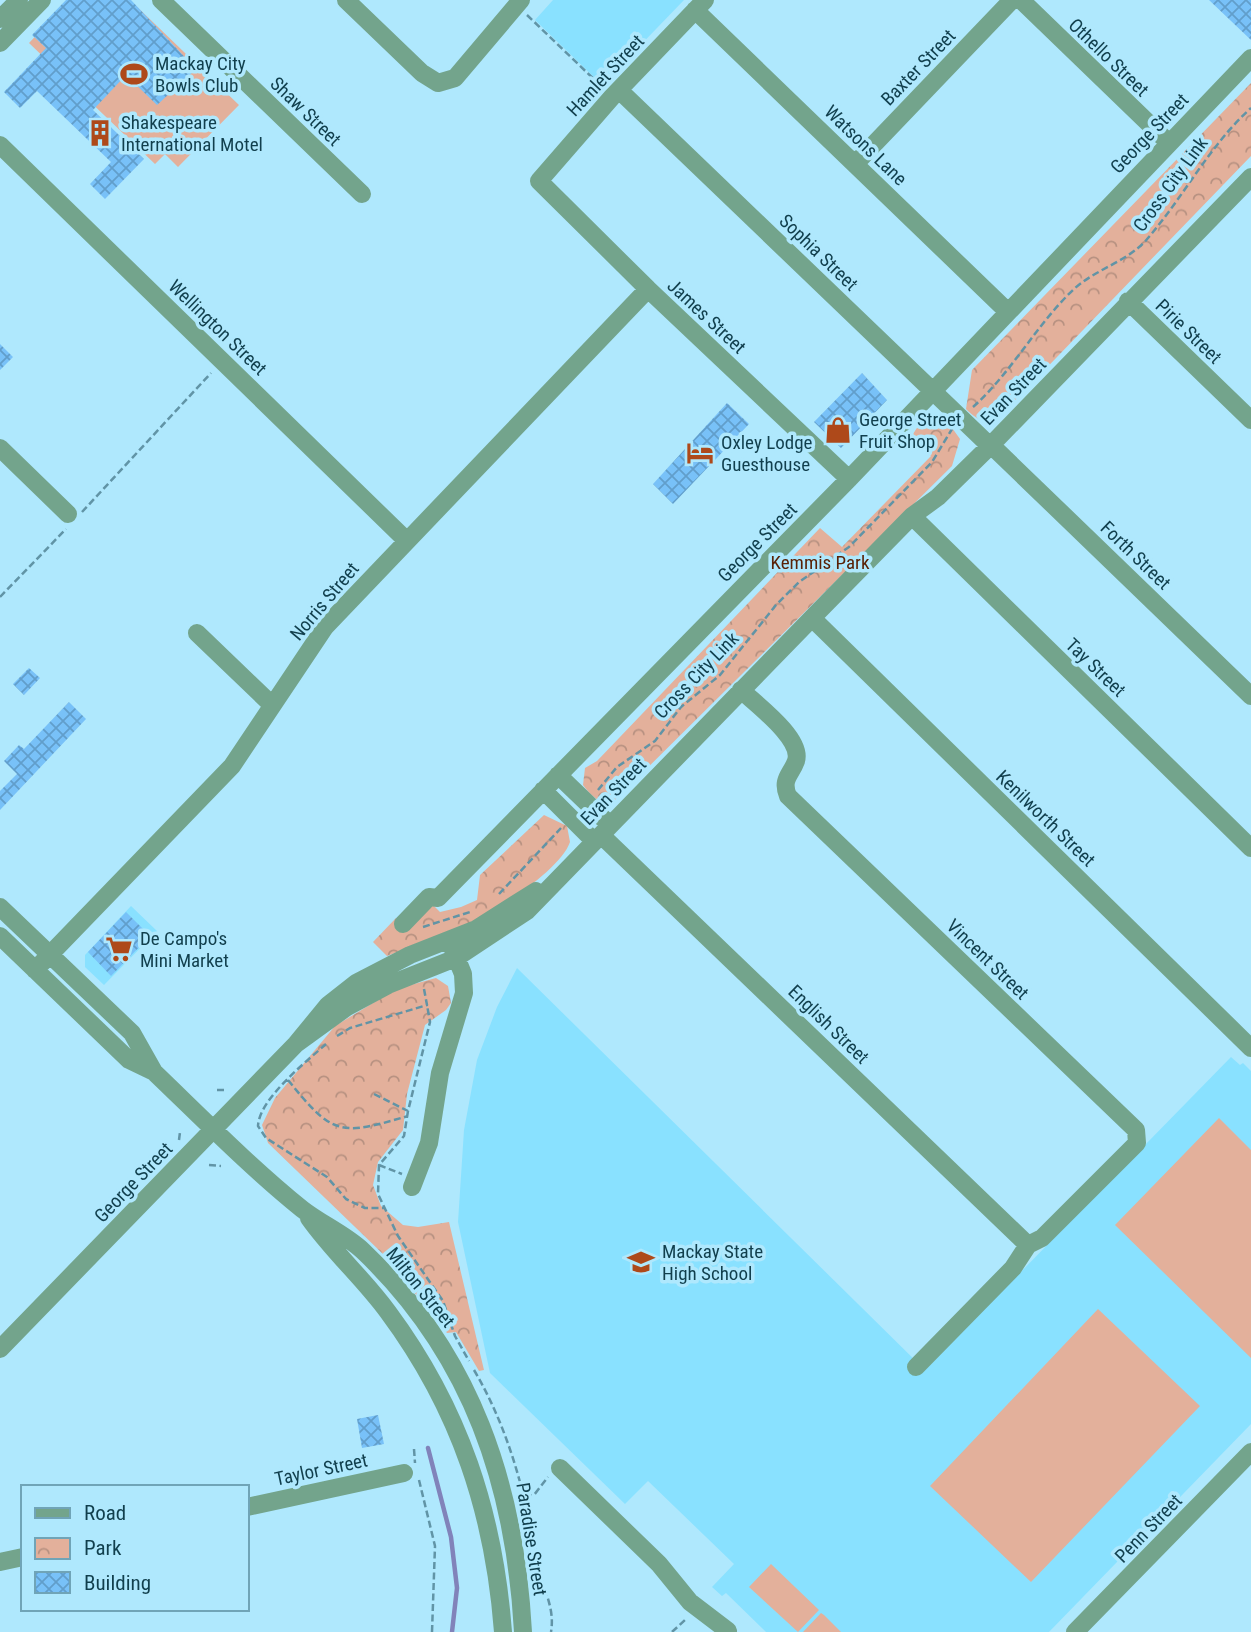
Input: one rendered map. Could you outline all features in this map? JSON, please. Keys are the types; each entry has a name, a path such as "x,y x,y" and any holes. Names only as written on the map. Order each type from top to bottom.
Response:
{"street":[{"path":"0,43 13,11 42,0"},
{"name":"Shaw Street","path":"161,0 362,194"},
{"path":"346,0 422,73 438,83 455,78 519,3"},
{"name":"Baxter Street","path":"855,164 1012,0"},
{"name":"Othello Street","path":"1021,0 1169,143"},
{"name":"Watsons Lane","path":"700,5 855,164 1007,312"},
{"name":"Hamlet Street","path":"539,181 616,93 700,5"},
{"name":"George Street","path":"410,927 429,897 438,898 849,479 1251,58"},
{"name":"Sophia Street","path":"616,93 990,445"},
{"name":"Wellington Street","path":"0,145 406,540"},
{"name":"Evan Street","path":"456,958 527,912 912,516 938,496 990,445 1251,177"},
{"name":"James Street","path":"539,181 648,289 849,479"},
{"name":"Norris Street","path":"34,970 232,766 325,627 648,289"},
{"name":"Pirie Street","path":"1128,301 1251,420"},
{"name":"Forth Street","path":"990,445 1251,696"},
{"path":"0,448 68,514"},
{"name":"Tay Street","path":"912,516 1251,848"},
{"name":"Kenilworth Street","path":"812,618 1251,1048"},
{"path":"197,633 272,705"},
{"name":"Vincent Street","path":"741,690 794,743 796,758 785,784 792,800 1136,1129 1138,1136 1131,1149 1042,1238 1028,1245"},
{"path":"558,775 586,802 601,834"},
{"path":"542,790 571,818 601,834"},
{"name":"English Street","path":"601,834 1028,1245"},
{"name":"Evan Street","path":"449,941 498,916 566,869"},
{"name":"Milton Street","path":"0,907 132,1033 154,1072"},
{"name":"Milton Street","path":"0,936 129,1060 154,1072 303,1210 356,1245 397,1287 438,1342 478,1416"},
{"path":"414,1183 431,1135 446,1046 463,1000 464,981 449,941"},
{"name":"George Street","path":"0,1349 296,1044 328,1005 356,983 410,955 449,941"},
{"name":"George Street","path":"296,1044 347,1007 456,958"},
{"name":"Milton Street","path":"303,1210 335,1253 382,1303 410,1342 439,1391 455,1427"},
{"path":"916,1367 1013,1268 1028,1245"},
{"name":"Paradise Street","path":"478,1416 501,1479 511,1519 523,1632"},
{"name":"Paradise Street","path":"455,1427 487,1515 497,1570 503,1632"},
{"name":"Penn Street","path":"1075,1632 1251,1452"},
{"path":"560,1468 659,1564 701,1612 729,1631"},
{"name":"Taylor Street","path":"248,1507 404,1473"},
{"path":"0,1562 21,1557"}],"path":[{"path":"519,3 616,93"},
{"name":"Cross City Link","path":"586,802 617,767 656,741 681,707 720,675 785,596 859,538 932,463 945,438 961,418 999,382 1027,341 1072,291 1088,277 1141,246 1213,147 1251,108"},
{"path":"0,597 223,360"},
{"path":"492,900 508,887 571,818"},
{"path":"410,927 482,905"},
{"path":"374,1094 408,1111 430,1022 418,973"},
{"path":"385,1208 371,1209 352,1203 327,1177 266,1138 258,1126 258,1120 269,1100 328,1041 350,1028 427,1005"},
{"path":"288,1080 321,1118 343,1129 364,1129 408,1116"},
{"path":"217,1090 224,1090"},
{"path":"179,1140 180,1132"},
{"path":"209,1165 221,1166"},
{"path":"379,1165 414,1183"},
{"path":"414,1449 435,1546 432,1632"},
{"path":"525,1496 534,1494 540,1483 560,1468"},
{"path":"672,1632 691,1614"}],"shaded area":[{"path":"553,0 684,0 602,85 535,20"},
{"path":"131,906 157,931 104,985 85,967 85,955"},
{"name":"Mackay State High School","path":"517,968 925,1370 1231,1057 1240,1065 1243,1063 1251,1071 1251,1424 1049,1632 766,1632 726,1593 722,1596 712,1587 734,1564 648,1481 625,1504 490,1373 458,1222 464,1130 477,1060 497,1007"}],"green space":[{"name":"Mackay City Bowls Club","path":"70,0 130,0 239,105 178,167 165,154 155,164 29,43"},
{"path":"1251,83 1251,156 999,417 985,421 970,413 966,409 972,370"},
{"name":"Kemmis Park","path":"938,416 950,425 960,439 952,466 613,802 604,802 592,796 583,785 585,768 597,761 820,528 842,547 931,456 913,434 924,417"},
{"path":"544,815 567,826 570,842 554,864 527,888 471,923 387,956 373,942 396,918 407,928 432,904 440,912 477,900 480,875"},
{"path":"436,978 448,986 451,1003 446,1010 425,1025 407,1094 403,1130 378,1162 373,1185 381,1206 403,1225 418,1227 449,1222 484,1370 479,1371 456,1332 447,1333 383,1254 268,1143 262,1125 275,1098 335,1026 396,989"},
{"path":"1219,1118 1251,1150 1251,1358 1115,1225"},
{"path":"1098,1309 1200,1406 1031,1582 930,1486"},
{"path":"771,1564 819,1610 798,1632 749,1587"},
{"path":"821,1613 824,1615 841,1632 803,1632"}],"building":[{"path":"66,0 131,0 196,69 157,105 126,75 93,110 144,159 105,199 90,184 111,162 37,91 20,108 4,92 46,48 32,35"},
{"path":"1209,0 1251,0 1251,40"},
{"path":"0,344 13,357 0,370"},
{"path":"862,373 887,400 841,448 814,422"},
{"path":"727,403 749,424 673,504 653,484"},
{"path":"29,668 40,678 24,695 13,684"},
{"path":"69,702 86,719 0,810 0,791 17,774 4,761 19,745 24,749"},
{"path":"126,912 150,936 111,976 88,952"},
{"path":"378,1415 384,1444 362,1448 357,1419"}],"waterway":[{"path":"428,1448 451,1537 457,1588 452,1632"}],"place":[{"name":"Mackay City Bowls Club","path":"134,74"},
{"name":"Shakespeare International Motel","path":"100,133"},
{"name":"George Street Fruit Shop","path":"838,430"},
{"name":"Oxley Lodge Guesthouse","path":"700,453"},
{"name":"De Campo's Mini Market","path":"119,949"},
{"name":"Mackay State High School","path":"641,1262"}]}
